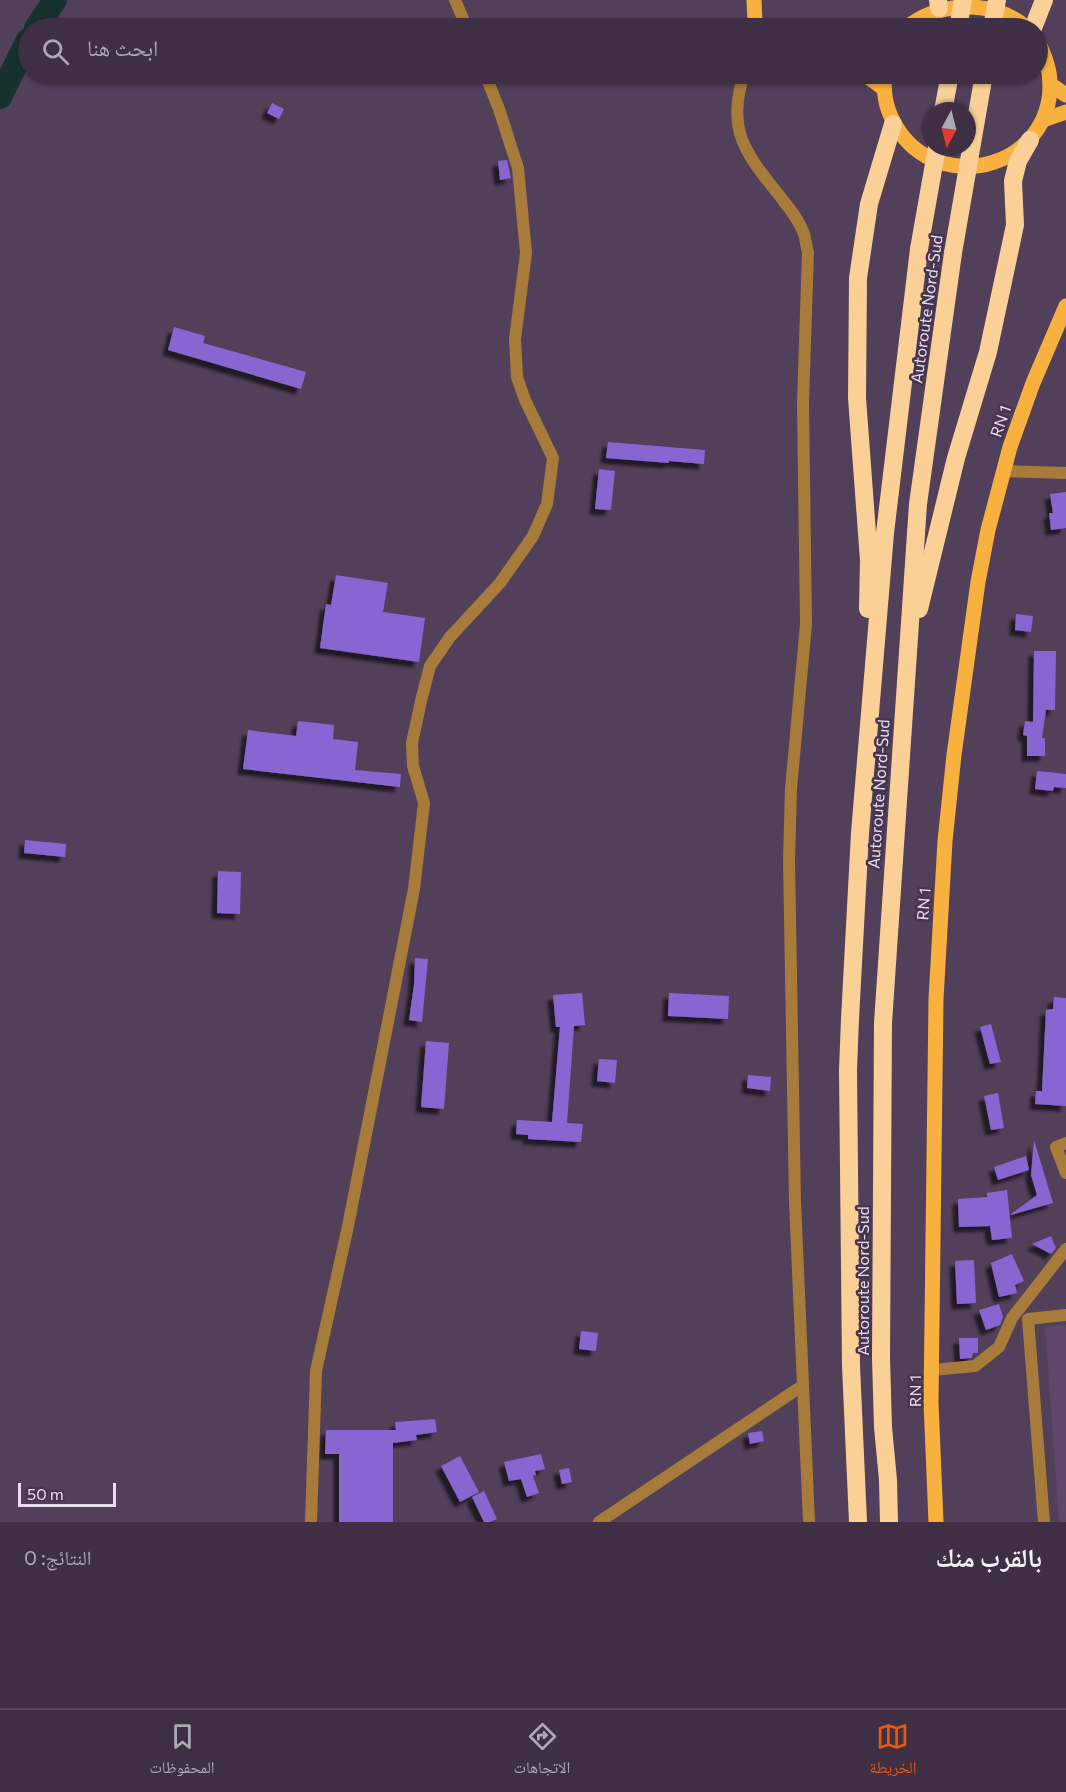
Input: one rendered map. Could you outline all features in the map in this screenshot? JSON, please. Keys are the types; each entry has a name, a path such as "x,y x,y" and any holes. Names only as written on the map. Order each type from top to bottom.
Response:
{"highway":[{"path":"960,18 963,0"},
{"path":"994,18 997,0"},
{"path":"1037,18 1044,0"},
{"path":"945,102 948,84"},
{"name":"Autoroute Nord-Sud","path":"889,1522 881,1358 883,1023 918,504 953,254 982,84"},
{"path":"876,650 867,603 869,560 857,398 858,278 868,204 893,124"},
{"path":"908,648 956,458 988,352 1015,225 1013,181 1018,161 1030,140"},
{"name":"Autoroute Nord-Sud","path":"858,1522 851,1366 848,1070 860,832 885,533 919,249 935,156"}],"main road":[{"path":"754,0 756,18"},
{"path":"919,18 938,4 975,3 999,9 1014,18"},
{"path":"884,84 887,109 893,124 909,145 932,160 957,167 984,166 1009,157 1030,140 1043,120 1048,104 1050,84 1048,70"},
{"path":"1050,84 1066,95"},
{"path":"1043,120 1066,112"},
{"name":"RN 1","path":"936,1522 932,1370 936,999 945,841 954,754 978,582 988,530 1010,447 1033,383 1066,306"}],"street":[{"path":"455,0 462,18"},
{"path":"311,1522 316,1371 350,1215 414,889 424,803 413,766 412,743 421,701 430,666 450,637 500,583 533,536 547,504 553,458 525,400 517,377 515,339 526,253 518,168 489,84"},
{"path":"741,84 736,102 739,130 750,158 795,215 804,233 807,252 803,403 806,624 791,789 789,860 795,1179 809,1522"},
{"path":"1004,471 1066,473"},
{"path":"1066,1143 1056,1147 1066,1173"},
{"path":"932,1370 975,1366 999,1347 1012,1318 1066,1250"},
{"path":"1044,1522 1028,1319 1066,1316"},
{"path":"599,1522 802,1386"}],"shaded area":[{"path":"1066,1325 1066,1522 1059,1522 1045,1326"}],"building":[{"path":"272,103 284,109 279,119 267,113"},
{"path":"507,160 511,178 500,180 498,161"},
{"path":"174,327 205,336 203,343 306,372 301,389 168,350"},
{"path":"608,442 705,450 704,464 606,458"},
{"path":"599,469 615,471 611,510 595,509"},
{"path":"1066,492 1066,528 1051,530 1049,513 1053,513 1050,494"},
{"path":"336,575 388,583 383,612 425,618 419,662 320,648 326,604 331,605"},
{"path":"1016,614 1033,616 1031,632 1015,630"},
{"path":"1034,651 1056,651 1055,710 1046,710 1042,738 1045,738 1045,756 1027,756 1027,736 1023,735 1025,721 1033,722"},
{"path":"298,721 334,725 333,739 358,742 355,770 401,774 400,787 243,769 248,730 296,736"},
{"path":"1037,771 1066,774 1066,788 1054,787 1053,791 1035,789"},
{"path":"25,840 66,844 65,857 24,853"},
{"path":"218,871 241,872 240,914 217,913"},
{"path":"415,958 428,959 422,1022 409,1020"},
{"path":"582,993 585,1025 574,1026 567,1123 583,1124 581,1142 528,1139 528,1135 516,1134 517,1120 552,1122 560,1027 556,1027 553,995"},
{"path":"669,993 729,996 728,1019 668,1016"},
{"path":"1054,997 1066,998 1066,1106 1035,1104 1036,1091 1042,1091 1046,1010 1053,1009"},
{"path":"991,1024 1001,1062 990,1064 980,1027"},
{"path":"426,1041 449,1043 444,1109 421,1107"},
{"path":"599,1059 617,1060 615,1083 597,1081"},
{"path":"748,1075 771,1077 770,1091 747,1088"},
{"path":"998,1093 1004,1128 991,1130 984,1096"},
{"path":"1034,1140 1053,1203 1011,1215 1037,1195 1031,1175"},
{"path":"1026,1156 1029,1170 998,1180 994,1167"},
{"path":"1007,1190 1012,1238 992,1240 990,1226 959,1227 958,1199 987,1197 987,1193"},
{"path":"1051,1236 1056,1248 1051,1254 1032,1244"},
{"path":"1012,1254 1024,1281 1015,1285 1017,1293 999,1297 991,1263"},
{"path":"974,1260 976,1303 957,1304 955,1261"},
{"path":"999,1304 1003,1317 1000,1325 986,1330 979,1310"},
{"path":"581,1331 598,1333 596,1351 579,1349"},
{"path":"959,1338 978,1338 978,1353 973,1353 972,1358 960,1359"},
{"path":"435,1419 437,1432 416,1435 417,1440 393,1443 393,1522 339,1522 339,1454 325,1454 326,1430 396,1430 395,1422"},
{"path":"762,1431 764,1441 750,1444 748,1433"},
{"path":"541,1454 545,1469 535,1471 536,1475 533,1476 539,1493 527,1497 521,1479 509,1481 504,1462"},
{"path":"460,1456 479,1492 460,1502 441,1466"},
{"path":"569,1468 572,1482 562,1484 559,1470"},
{"path":"484,1491 497,1519 490,1522 484,1522 472,1497"}],"waterway":[{"path":"43,18 55,0"},
{"path":"0,97 18,60"}]}
